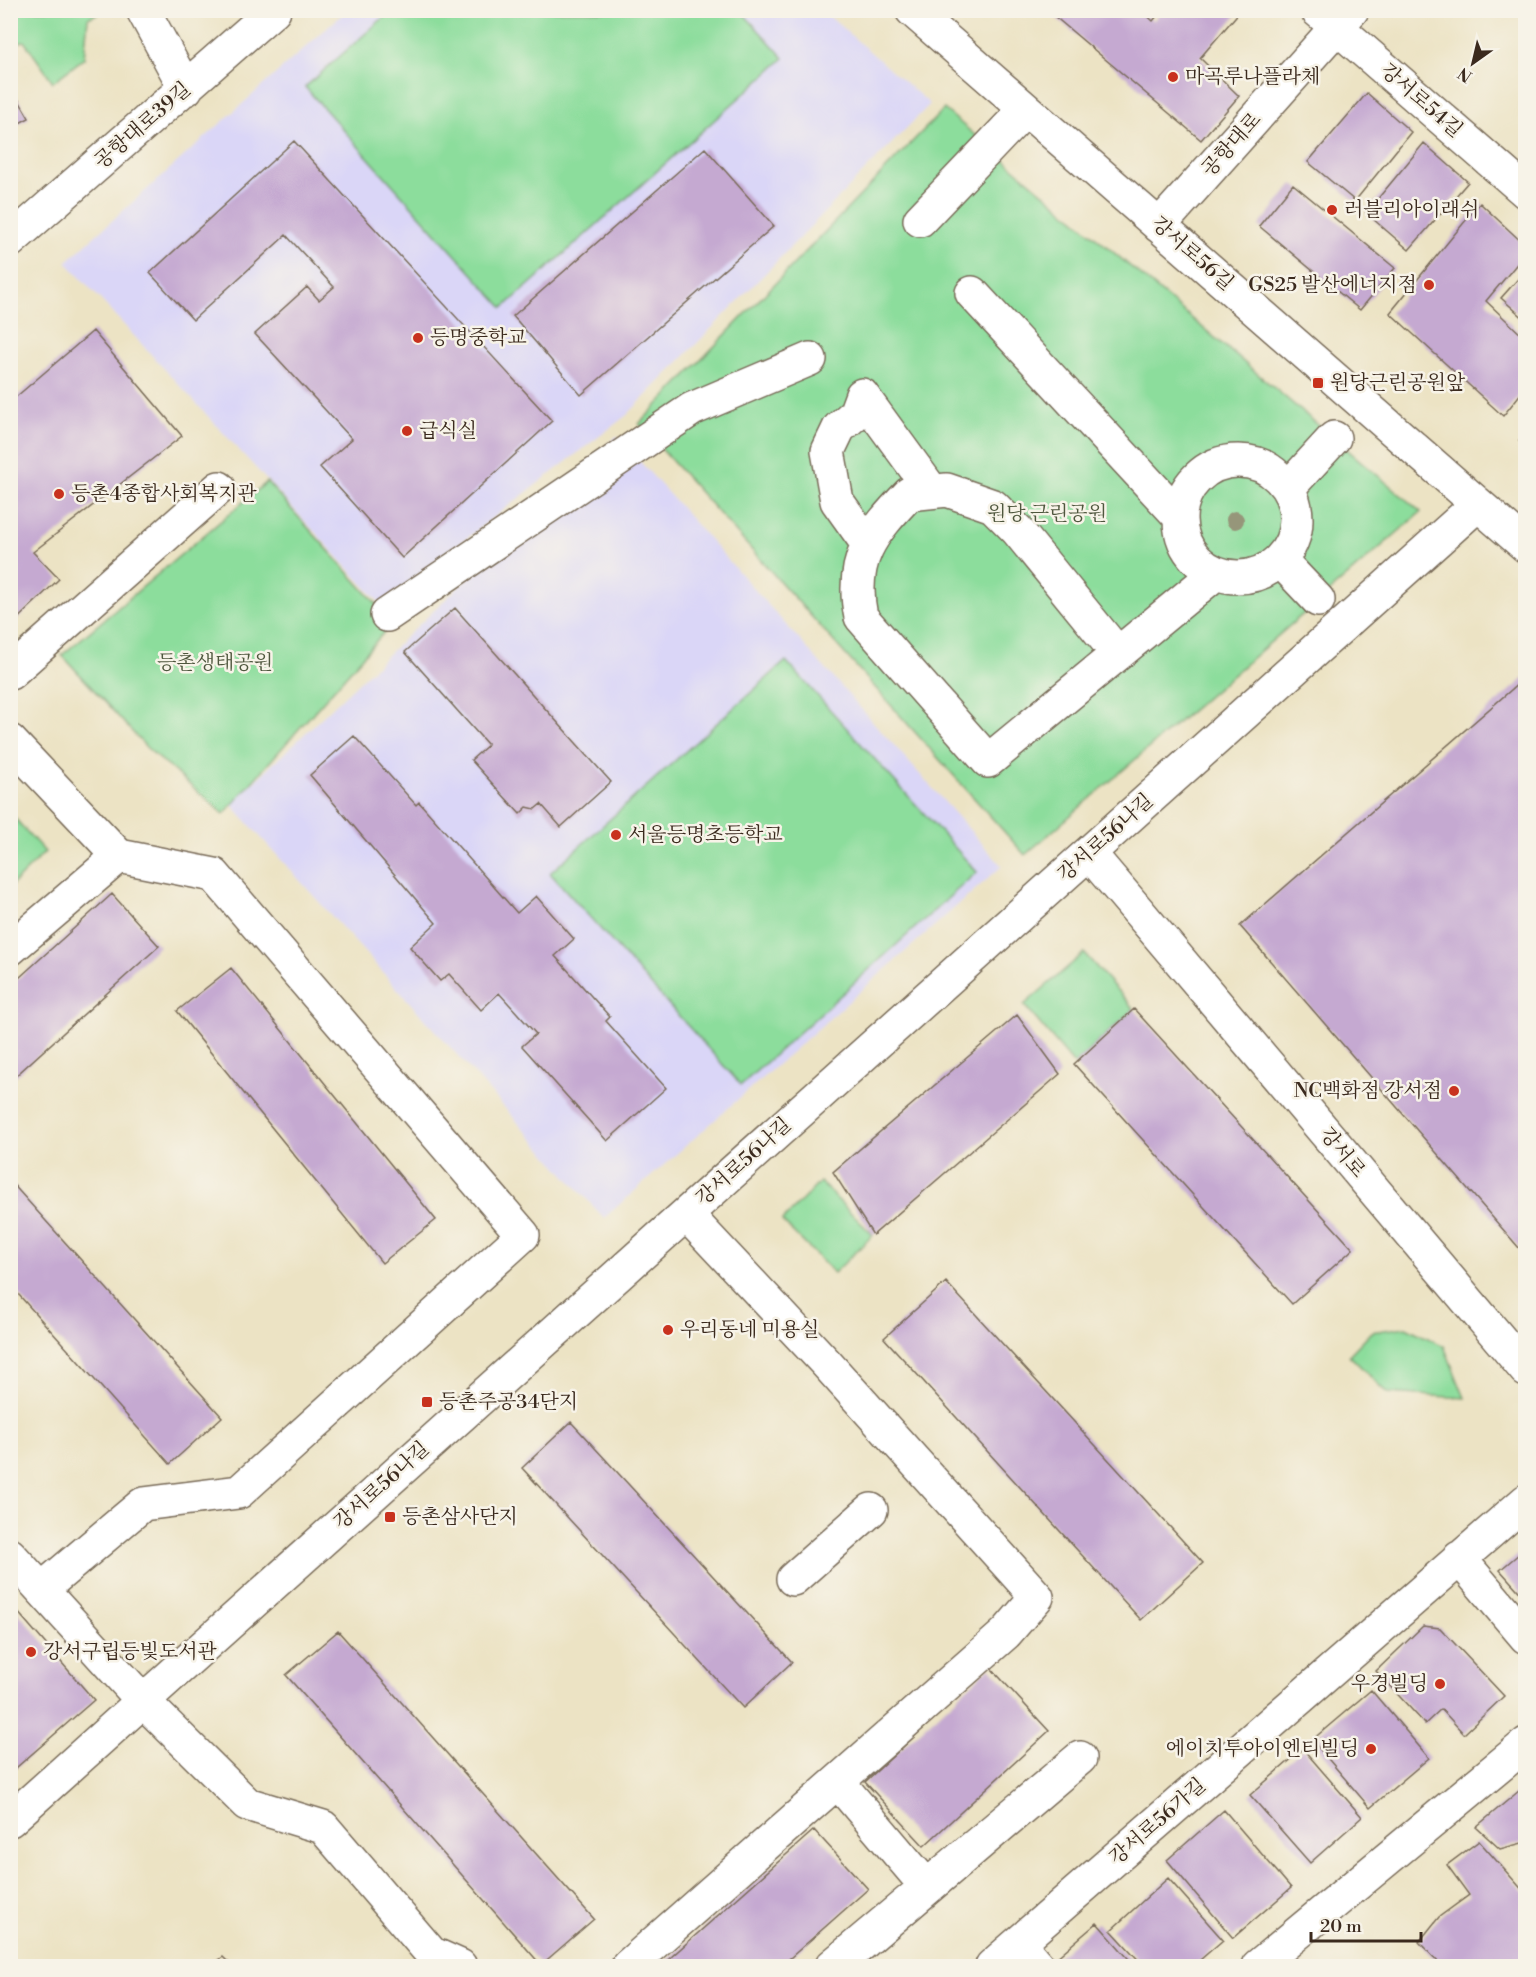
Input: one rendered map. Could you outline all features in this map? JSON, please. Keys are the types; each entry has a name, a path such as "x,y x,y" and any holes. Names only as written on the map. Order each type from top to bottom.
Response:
{"street":[{"path":"143,10 186,89"},
{"name":"공항대로39길","path":"10,241 274,10"},
{"name":"강서로56길","path":"912,10 1526,546"},
{"name":"강서로54길","path":"1335,16 1526,192"},
{"name":"공항대로","path":"1159,226 1335,16"},
{"path":"920,220 1025,110"},
{"path":"972,293 1179,516"},
{"path":"387,615 693,409 810,359"},
{"path":"867,543 837,501 828,451 839,428 855,414 862,395 932,491"},
{"path":"1288,489 1334,438"},
{"path":"1242,460 1260,464 1276,474 1288,489 1295,507 1296,525 1291,545 1280,560 1266,570 1250,576 1233,577 1216,573 1201,564 1189,550 1181,534 1179,516 1183,498 1192,482 1206,469 1223,462 1242,460"},
{"path":"10,673 219,488"},
{"path":"1118,654 1017,530 993,506 947,490 909,494 867,543 857,597 861,617 988,761 1118,654 1216,573"},
{"name":"강서로56나길","path":"10,1820 1478,504"},
{"path":"1280,560 1318,600"},
{"path":"10,741 119,856 214,875 522,1235 239,1492 143,1504 42,1589"},
{"name":"강서로","path":"1089,853 1526,1370"},
{"path":"10,950 119,856"},
{"path":"628,1966 1006,1633 1037,1597 826,1363 686,1214"},
{"name":"강서로56가길","path":"992,1966 1028,1955 1459,1558 1526,1501"},
{"path":"793,1579 871,1510"},
{"path":"10,1555 143,1701 247,1804 323,1827 431,1953 460,1966"},
{"path":"1459,1558 1526,1637"},
{"path":"1258,1966 1526,1744"},
{"path":"1080,1758 834,1966 927,1887 1080,1758"},
{"path":"838,1782 927,1887"}],"shaded area":[{"name":"등명중학교","path":"346,11 823,11 930,104 627,415 381,604 66,262"},
{"name":"서울등명초등학교","path":"617,436 1002,866 604,1218 231,804"}],"green space":[{"path":"11,10 103,11 88,18 84,58 53,82 24,41 11,44"},
{"path":"391,11 741,11 784,58 503,308 305,87"},
{"name":"원당 근린공원","path":"944,109 1421,512 1025,855 639,424"},
{"name":"등촌생태공원","path":"267,482 393,622 224,814 147,748 62,655"},
{"path":"786,661 977,872 741,1085 550,873"},
{"path":"10,813 45,852 11,886 10,886"},
{"path":"1084,953 1134,1009 1074,1064 1024,1005"},
{"path":"820,1182 873,1235 834,1273 782,1221"},
{"path":"1406,1327 1444,1346 1465,1398 1387,1393 1349,1355 1371,1332"}],"building":[{"name":"마곡루나플라체","path":"1047,10 1141,10 1153,21 1162,10 1241,10 1200,58 1239,96 1201,140"},
{"path":"10,85 29,118 10,128"},
{"path":"1367,93 1411,132 1355,201 1308,162"},
{"path":"294,141 552,421 402,558 320,467 352,439 255,334 307,287 319,300 334,287 286,235 193,320 150,273"},
{"path":"1424,143 1468,182 1409,250 1366,213"},
{"path":"705,148 774,226 581,395 513,316"},
{"path":"1293,184 1395,268 1360,310 1259,226"},
{"path":"1480,203 1526,246 1526,253 1486,301 1526,339 1526,387 1503,416 1390,313"},
{"path":"1526,270 1526,320 1501,298"},
{"name":"등촌4종합사회복지관","path":"93,331 182,436 33,552 59,579 10,626 10,402"},
{"path":"1526,433 1526,446 1519,441"},
{"path":"455,608 611,782 561,827 541,804 535,809 527,807 520,814 471,760 488,745 405,652"},
{"name":"NC백화점 강서점","path":"1526,677 1526,1256 1240,926"},
{"path":"354,736 416,805 419,802 517,913 536,896 574,939 555,956 610,1017 606,1021 666,1088 607,1141 522,1046 536,1034 499,993 481,1010 449,974 440,981 410,947 436,923 310,775"},
{"path":"112,894 159,946 10,1081 10,986"},
{"path":"231,968 436,1220 382,1263 177,1011"},
{"path":"1134,1009 1353,1249 1292,1304 1074,1064"},
{"path":"1017,1015 1060,1074 873,1235 833,1172"},
{"path":"10,1181 222,1417 170,1464 10,1285"},
{"path":"946,1282 1203,1563 1141,1620 884,1338"},
{"path":"571,1422 792,1662 743,1708 522,1468"},
{"path":"1526,1548 1526,1599 1500,1570"},
{"name":"강서구립등빛도서관","path":"10,1603 94,1700 10,1773"},
{"name":"우경빌딩","path":"1423,1626 1440,1628 1504,1696 1464,1734 1441,1709 1425,1724 1376,1671"},
{"path":"338,1631 594,1919 541,1965 286,1675"},
{"path":"990,1667 1049,1731 924,1846 865,1782"},
{"name":"에이치투아이엔티빌딩","path":"1371,1690 1429,1758 1370,1808 1312,1740"},
{"path":"1303,1749 1362,1817 1310,1863 1250,1795"},
{"path":"1526,1785 1526,1842 1500,1849 1476,1827"},
{"path":"1224,1810 1291,1888 1233,1938 1167,1860"},
{"path":"814,1830 868,1889 781,1966 661,1966"},
{"path":"1479,1841 1526,1894 1526,1966 1442,1966 1419,1942 1439,1917 1469,1895 1447,1865"},
{"path":"1168,1878 1223,1940 1193,1966 1144,1966 1111,1930"},
{"path":"1097,1923 1135,1966 1048,1965"},
{"path":"223,1957 232,1966 211,1966"}],"place":[{"name":"마곡루나플라체","path":"1173,77"},
{"name":"러블리아이래쉬","path":"1332,210"},
{"name":"GS25 발산에너지점","path":"1429,285"},
{"name":"등명중학교","path":"418,338"},
{"name":"원당근린공원앞","path":"1318,383"},
{"name":"급식실","path":"407,431"},
{"name":"등촌4종합사회복지관","path":"59,494"},
{"name":"서울등명초등학교","path":"616,835"},
{"name":"NC백화점 강서점","path":"1454,1091"},
{"name":"우리동네 미용실","path":"668,1330"},
{"name":"등촌주공34단지","path":"427,1402"},
{"name":"등촌삼사단지","path":"390,1517"},
{"name":"강서구립등빛도서관","path":"31,1652"},
{"name":"우경빌딩","path":"1440,1684"},
{"name":"에이치투아이엔티빌딩","path":"1371,1749"}]}
